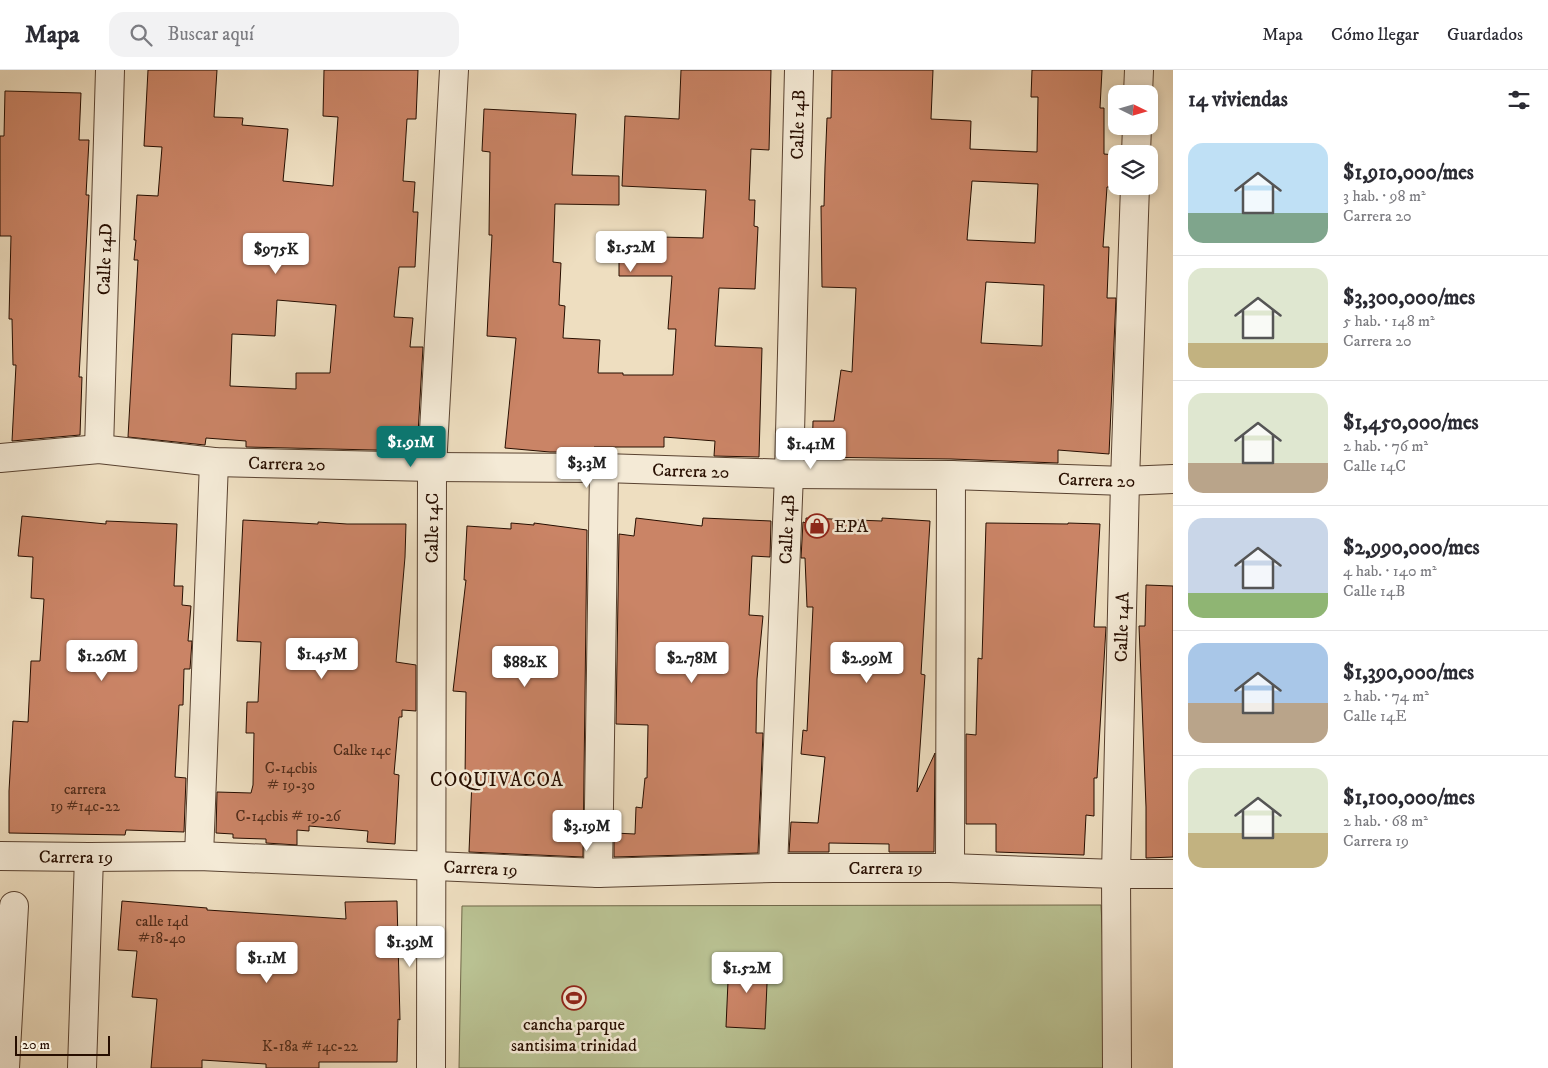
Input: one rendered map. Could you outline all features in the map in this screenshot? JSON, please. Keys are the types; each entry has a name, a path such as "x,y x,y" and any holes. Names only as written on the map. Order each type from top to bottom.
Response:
{"street":[{"name":"Calle 14D","path":"99,449 110,70"},
{"name":"Calle 14C","path":"431,1068 432,467 454,70"},
{"name":"Calle 14B","path":"774,868 790,474 799,70"},
{"path":"1138,85 1139,70"},
{"name":"Calle 14A","path":"1117,1068 1116,874 1125,481 1135,195"},
{"name":"Carrera 20","path":"0,458 99,449 214,462 432,467 604,468 790,474 951,475 1125,481 1173,479"},
{"path":"199,856 214,462"},
{"path":"598,873 604,468"},
{"path":"950,868 951,475"},
{"name":"Carrera 19","path":"0,856 199,856 598,873 774,868 950,868 1116,874 1173,874"},
{"path":"82,1068 89,857"},
{"path":"5,1068 14,906"}],"green space":[{"path":"1101,905 1109,1068 459,1068 462,906"}],"building":[{"path":"148,70 217,70 214,117 243,118 242,125 288,129 283,181 333,186 338,117 323,116 324,70 418,70 416,119 407,119 403,181 415,182 413,212 418,212 415,267 399,267 394,317 413,318 410,347 423,347 417,451 246,447 246,441 206,438 205,445 128,437 138,260 134,260 137,195 158,196 162,147 144,146","holes":["277,300 336,305 330,373 296,373 296,389 230,386 232,334 275,336"]},
{"path":"681,70 771,70 769,150 751,149 749,200 755,200 754,226 758,227 755,289 719,288 715,346 762,348 759,457 714,456 715,441 664,437 664,447 594,447 594,452 550,452 505,448 516,338 487,336 492,235 489,235 490,152 482,151 484,109 576,114 572,175 619,176 619,205 555,204 553,262 561,263 559,305 565,306 563,338 600,340 598,373 673,375 676,329 668,329 672,276 619,276 619,236 703,238 706,190 622,186 625,116 679,119"},
{"path":"832,70 933,70 931,119 971,121 970,149 1037,152 1038,97 1031,97 1032,70 1102,70 1100,108 1104,108 1104,154 1108,154 1108,187 1103,247 1109,247 1107,298 1116,298 1109,454 1058,450 1058,463 812,457 813,421 834,421 841,370 852,372 856,288 822,287 821,206 824,206 827,118 831,118","holes":["972,181 1038,184 1035,243 967,240","986,282 1044,285 1042,346 981,343"]},
{"path":"5,91 81,93 79,140 89,140 86,195 89,195 79,377 82,377 80,435 12,441 16,365 13,365 12,319 9,319 11,236 0,236 0,136 4,136"},
{"path":"22,516 106,524 106,521 177,524 174,586 183,586 182,605 191,606 188,641 192,641 190,669 184,669 183,705 179,705 175,777 186,778 184,832 126,830 125,835 9,833 13,721 28,722 31,661 40,661 44,599 31,598 33,557 18,556"},
{"path":"636,518 702,526 703,518 771,521 770,557 752,556 749,615 763,616 757,679 756,733 763,733 758,853 614,857 614,833 635,834 636,807 642,808 645,778 647,778 648,725 616,724 619,534 634,536"},
{"path":"806,518 882,521 882,518 930,521 921,674 925,675 917,792 935,753 934,852 889,852 889,844 829,843 829,852 789,852 791,822 818,823 825,757 801,754 803,730 807,731 813,607 807,607 805,558 801,558 803,522 806,523"},
{"path":"243,520 318,524 318,522 406,524 396,662 416,665 416,711 402,710 402,717 399,717 394,774 399,775 395,844 367,842 368,831 309,826 309,831 297,830 297,845 266,843 266,839 233,838 233,834 216,833 217,792 251,793 253,785 254,733 246,733 247,702 258,702 261,642 237,641"},
{"path":"511,523 534,525 534,523 587,530 583,857 469,852 472,780 465,780 466,692 453,691 466,580 464,580 467,526 511,529"},
{"path":"986,523 1100,524 1094,627 1106,627 1097,778 1094,778 1094,816 1086,815 1084,855 996,852 996,824 966,824 966,734 976,735 978,658 982,659"},
{"path":"1146,585 1173,586 1173,857 1146,858 1146,807 1139,626 1145,626"},
{"path":"122,901 207,908 207,910 346,919 345,902 397,901 400,1020 398,1019 397,1062 319,1062 319,1068 266,1068 266,1064 202,1060 202,1068 151,1068 157,999 132,997 137,951 118,950"},
{"path":"729,959 768,961 765,1029 726,1027"}],"place":[{"name":"EPA","path":"817,526"},
{"name":"cancha parque santisima trinidad","path":"574,998"}],"district":[{"name":"COQUIVACOA","path":"497,779"}]}
